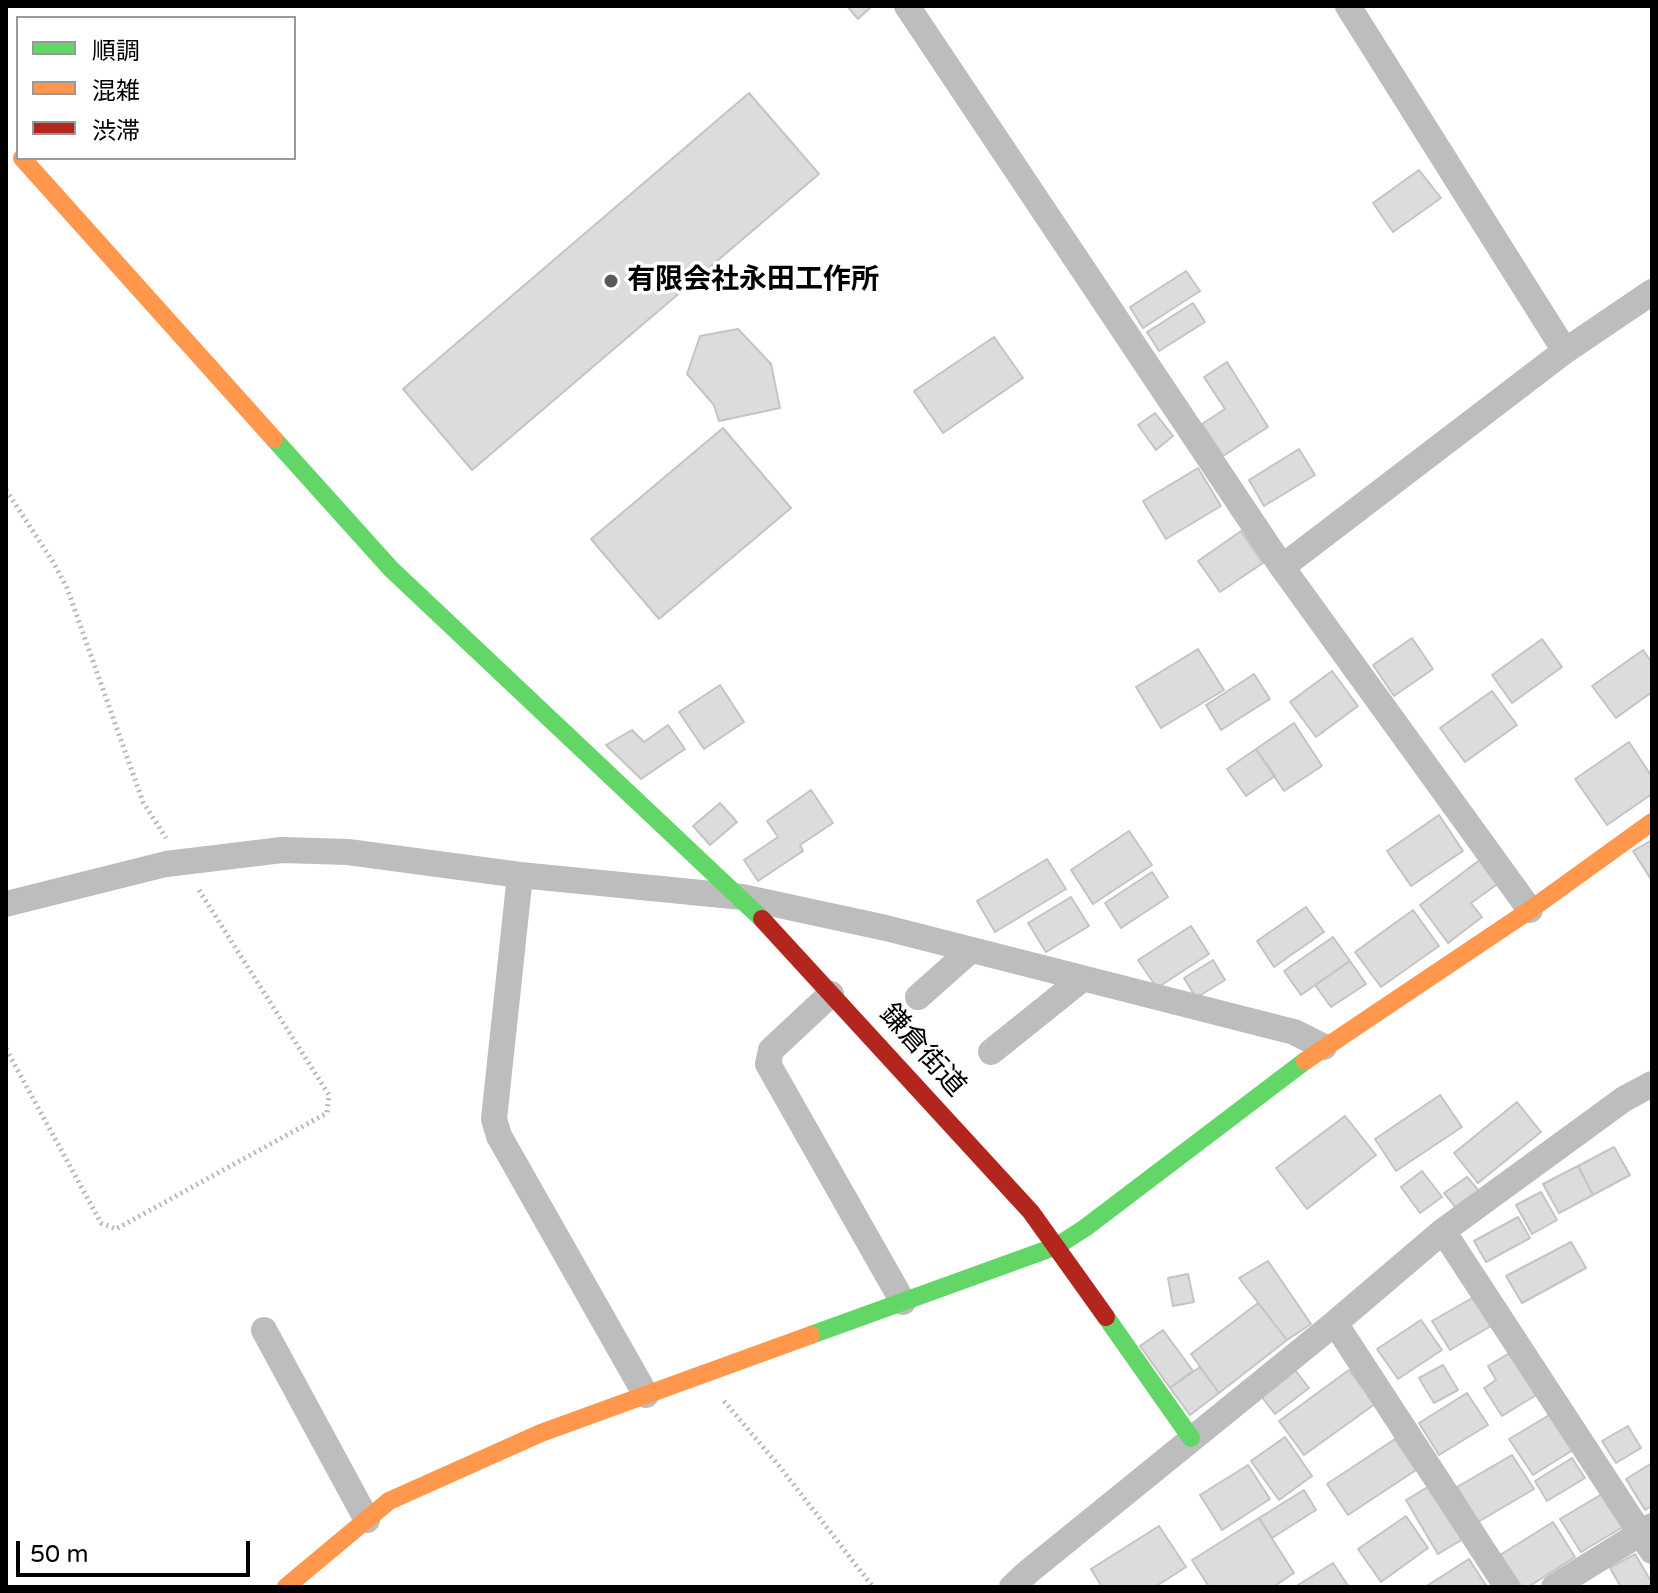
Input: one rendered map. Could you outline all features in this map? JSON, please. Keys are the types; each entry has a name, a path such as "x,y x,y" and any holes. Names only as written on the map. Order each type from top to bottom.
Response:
{"street":[{"path":"907,6 1282,567 1530,910"},
{"path":"1348,6 1565,351"},
{"name":"鎌倉街道","path":"24,160 391,569 742,897 1031,1212 1191,1438"},
{"path":"1282,567 1565,351 1652,292"},
{"path":"286,1587 389,1501 541,1433 1057,1246 1324,1047 1530,910 1652,822"},
{"path":"6,904 166,864 282,850 348,852 520,875 742,897 886,928 1294,1032 1324,1047"},
{"path":"520,875 494,1119 499,1136 646,1395"},
{"path":"918,997 971,950"},
{"path":"991,1052 1082,979"},
{"path":"831,994 771,1050 768,1064 903,1302"},
{"path":"1012,1587 1443,1231 1624,1099 1652,1084"},
{"path":"1443,1231 1648,1537 1554,1587"},
{"path":"1335,1323 1507,1587"},
{"path":"264,1330 367,1520"}],"path":[{"path":"6,490 67,588 143,802 329,1095 327,1113 116,1229 101,1223 6,1049"},
{"path":"702,1375 780,1467 873,1587"}],"building":[{"path":"847,6 872,6 858,19"},
{"name":"有限会社永田工作所","path":"749,93 819,174 472,470 403,389"},
{"path":"1419,170 1441,198 1393,232 1373,203"},
{"path":"1186,271 1200,291 1143,328 1130,307"},
{"path":"1193,303 1205,322 1159,351 1147,332"},
{"path":"738,329 771,364 780,408 719,421 714,405 687,374 700,336"},
{"path":"994,337 1023,378 943,433 914,391"},
{"path":"1227,362 1268,427 1223,456 1202,424 1225,409 1204,377"},
{"path":"1155,413 1173,436 1156,450 1138,425"},
{"path":"723,428 791,508 659,619 591,539"},
{"path":"1299,449 1315,475 1264,506 1249,480"},
{"path":"1198,468 1221,506 1166,539 1143,501"},
{"path":"1241,531 1263,563 1220,592 1198,561"},
{"path":"1412,638 1433,669 1394,696 1373,665"},
{"path":"1542,639 1562,667 1512,703 1492,675"},
{"path":"1198,649 1224,690 1161,728 1136,687"},
{"path":"1643,650 1652,663 1652,692 1616,718 1592,686"},
{"path":"1332,671 1358,706 1316,737 1290,702"},
{"path":"1254,674 1270,699 1221,730 1206,705"},
{"path":"720,685 744,722 704,749 679,712"},
{"path":"1492,691 1517,725 1465,762 1440,728"},
{"path":"1294,723 1322,766 1284,791 1256,749"},
{"path":"668,725 685,749 641,779 606,745 632,730 644,742"},
{"path":"1629,742 1652,777 1652,794 1607,825 1575,779"},
{"path":"1256,749 1275,776 1246,796 1227,769"},
{"path":"811,790 833,823 800,845 803,851 758,881 744,860 778,837 767,821"},
{"path":"720,803 737,822 710,845 693,826"},
{"path":"1439,815 1463,851 1411,886 1387,851"},
{"path":"1129,831 1152,865 1093,904 1071,870"},
{"path":"1652,840 1652,881 1633,851"},
{"path":"1047,859 1066,889 995,932 977,901"},
{"path":"1481,859 1499,883 1471,903 1482,917 1448,943 1420,905"},
{"path":"1152,872 1168,897 1121,928 1105,903"},
{"path":"1071,897 1089,926 1046,952 1028,923"},
{"path":"1306,907 1324,932 1274,967 1257,941"},
{"path":"1413,910 1439,946 1381,987 1355,952"},
{"path":"1191,926 1209,954 1157,988 1138,960"},
{"path":"1333,937 1350,961 1301,995 1284,971"},
{"path":"1213,960 1225,980 1196,998 1184,978"},
{"path":"1350,961 1366,984 1331,1007 1315,985"},
{"path":"1440,1095 1462,1127 1396,1171 1375,1139"},
{"path":"1517,1102 1541,1132 1478,1183 1454,1153"},
{"path":"1345,1116 1376,1155 1307,1209 1276,1168"},
{"path":"1614,1147 1630,1175 1593,1195 1578,1166"},
{"path":"1578,1166 1593,1195 1559,1213 1543,1184"},
{"path":"1422,1171 1442,1197 1420,1213 1401,1187"},
{"path":"1467,1177 1479,1191 1457,1209 1444,1193"},
{"path":"1541,1192 1557,1220 1532,1234 1516,1205"},
{"path":"1518,1217 1530,1238 1486,1262 1474,1241"},
{"path":"1571,1242 1586,1268 1522,1303 1506,1276"},
{"path":"1268,1261 1311,1324 1287,1340 1239,1278"},
{"path":"1188,1274 1194,1302 1173,1306 1168,1278"},
{"path":"1474,1297 1491,1326 1450,1350 1432,1321"},
{"path":"1258,1303 1287,1340 1219,1393 1191,1354"},
{"path":"1421,1320 1442,1350 1398,1379 1377,1349"},
{"path":"1163,1330 1193,1371 1170,1388 1140,1346"},
{"path":"1511,1352 1538,1394 1502,1416 1484,1388 1496,1380 1488,1366"},
{"path":"1443,1365 1458,1390 1434,1403 1419,1378"},
{"path":"1200,1367 1219,1393 1190,1415 1170,1388"},
{"path":"1295,1370 1309,1388 1275,1414 1261,1396"},
{"path":"1349,1370 1375,1404 1304,1455 1279,1421"},
{"path":"1467,1393 1488,1425 1439,1455 1419,1423"},
{"path":"1551,1414 1573,1450 1533,1475 1509,1439"},
{"path":"1628,1426 1641,1448 1616,1463 1602,1441"},
{"path":"1285,1437 1312,1476 1279,1500 1251,1461"},
{"path":"1395,1439 1416,1470 1348,1515 1327,1484"},
{"path":"1512,1455 1534,1489 1478,1522 1457,1487"},
{"path":"1572,1458 1585,1478 1547,1501 1535,1481"},
{"path":"1652,1463 1652,1506 1645,1510 1626,1479"},
{"path":"1248,1465 1270,1499 1222,1530 1200,1495"},
{"path":"1431,1485 1463,1539 1438,1554 1406,1500"},
{"path":"1304,1490 1316,1510 1272,1538 1259,1518"},
{"path":"1602,1494 1623,1527 1581,1552 1560,1519"},
{"path":"1406,1516 1428,1548 1381,1582 1358,1549"},
{"path":"1259,1518 1294,1573 1273,1587 1209,1587 1192,1560"},
{"path":"1553,1522 1575,1557 1528,1587 1522,1587 1500,1555"},
{"path":"1159,1526 1186,1567 1155,1587 1102,1587 1091,1569"},
{"path":"1635,1554 1652,1587 1621,1587 1610,1568"},
{"path":"1469,1559 1487,1587 1425,1587"},
{"path":"1333,1563 1349,1587 1295,1587"}],"traffic: fast":[{"path":"274,439 391,569 762,919"},
{"path":"811,1335 1057,1246 1305,1061"},
{"path":"1106,1317 1191,1438"}],"traffic: slow":[{"path":"24,160 274,439"},
{"path":"1305,1061 1530,910 1652,822"},
{"path":"286,1587 389,1501 541,1433 811,1335"}],"traffic: jam":[{"path":"762,919 1031,1212 1106,1317"}],"place":[{"name":"有限会社永田工作所","path":"611,281"}]}
